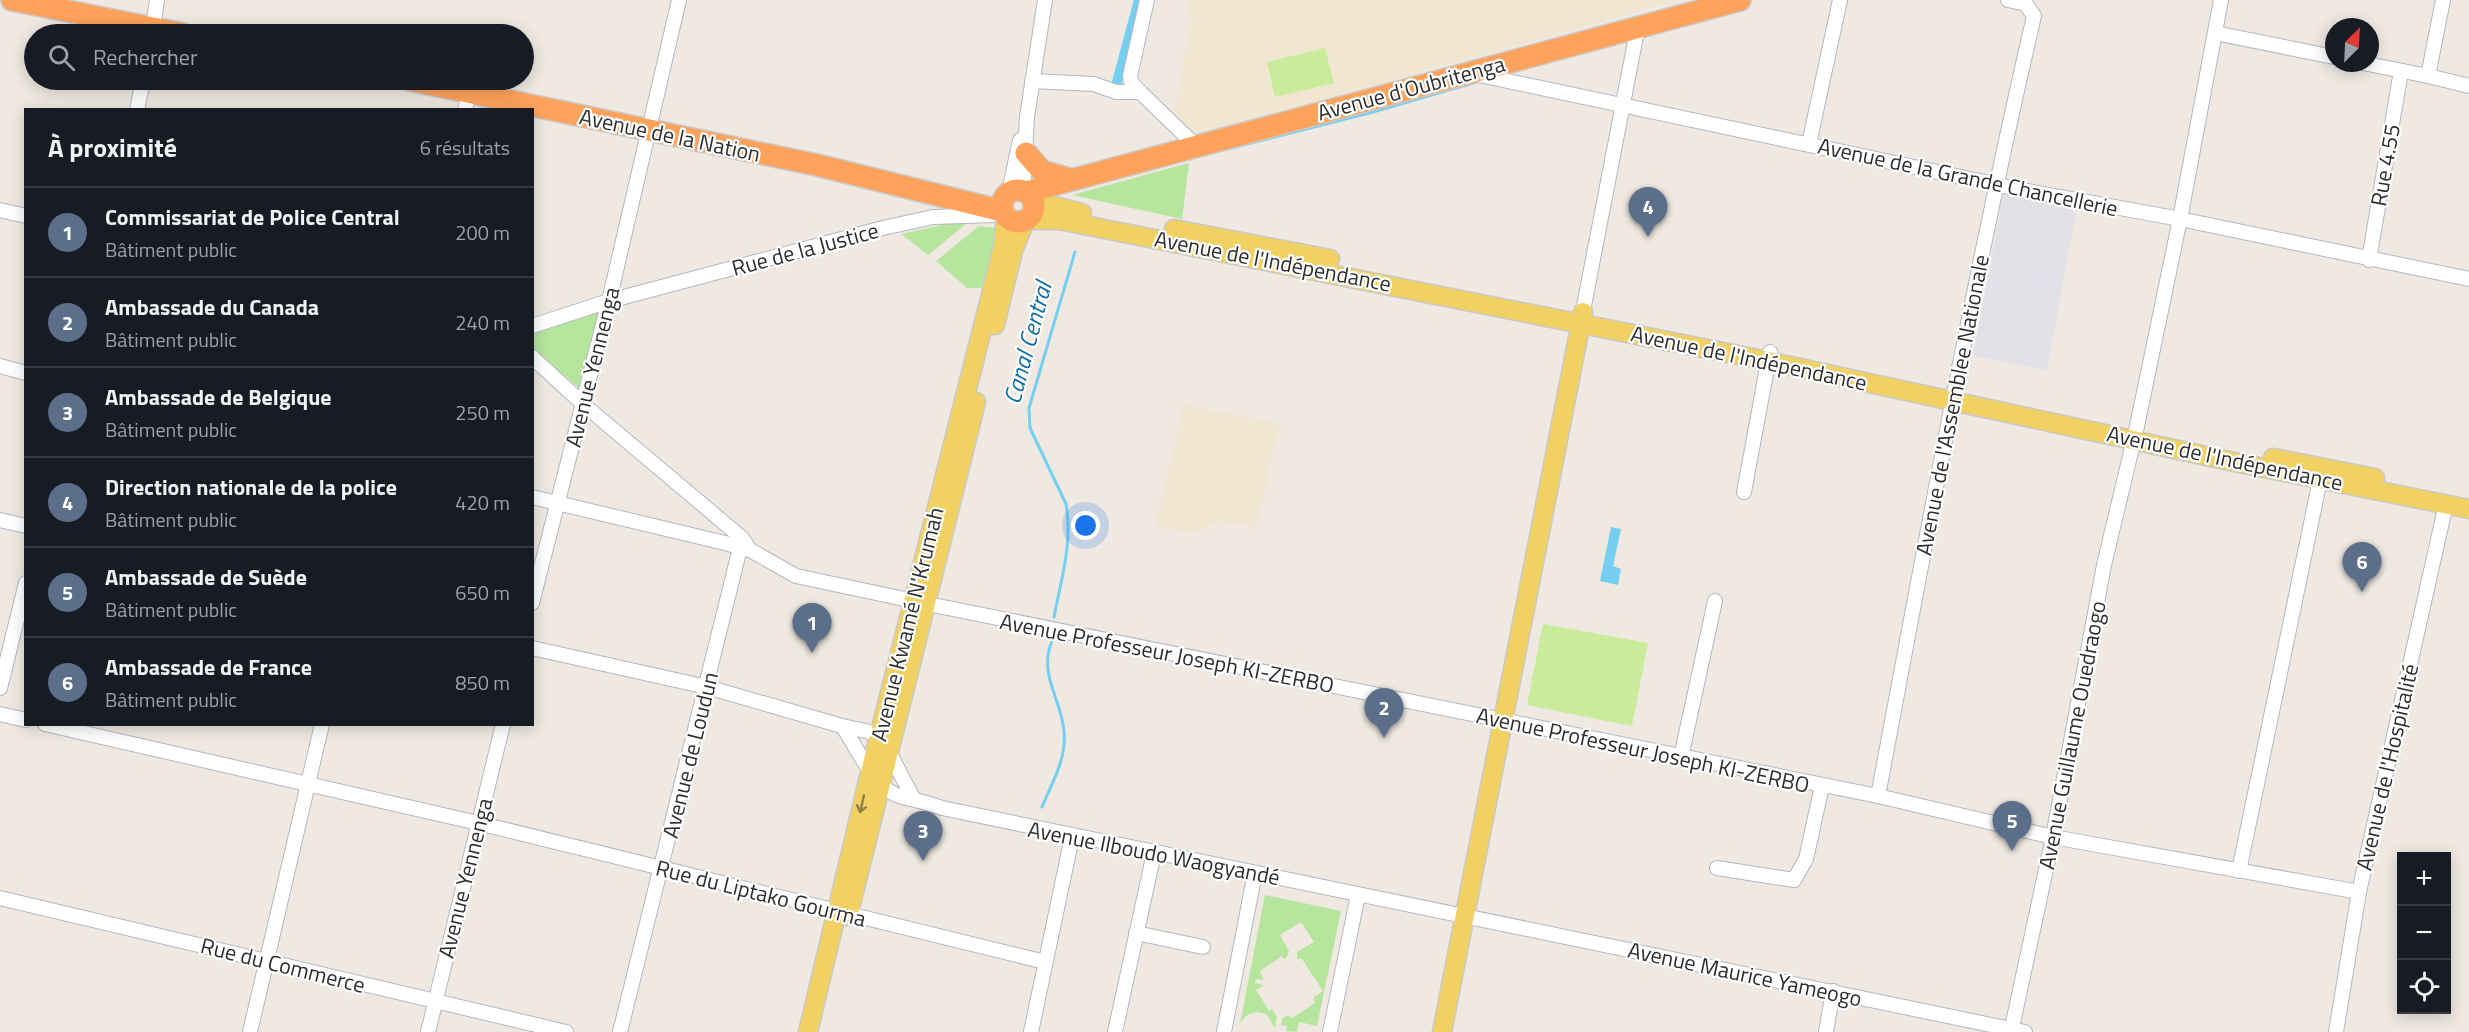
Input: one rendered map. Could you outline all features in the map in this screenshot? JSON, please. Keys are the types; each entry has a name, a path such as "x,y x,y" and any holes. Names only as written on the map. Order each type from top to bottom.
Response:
{"highway":[{"path":"12,0 117,24"},
{"name":"Avenue d'Oubritenga","path":"1018,206 1077,179 1740,0"},
{"name":"Avenue de la Nation","path":"437,90 467,101 511,108"},
{"name":"Avenue de la Nation","path":"534,112 648,130 817,165 929,195 1018,206"},
{"path":"1026,153 1042,171 1077,179"}],"main road":[{"name":"Avenue de l'Indépendance","path":"1018,206 1059,219 1315,262 1769,356 2046,415 2320,480 2469,509"},
{"name":"Avenue Kwamé N'Krumah","path":"808,1032 882,784 920,602 1003,247 1018,206"},
{"path":"1442,1032 1582,317"},
{"name":"Avenue de l'Indépendance","path":"2134,435 2469,497"},
{"name":"Avenue Kwamé N'Krumah","path":"821,1032 870,768 920,602"}],"street":[{"path":"153,24 157,0"},
{"name":"Avenue Yennenga","path":"534,595 609,301 679,0"},
{"path":"1018,206 1026,153 1027,117 1045,0"},
{"path":"1148,0 1130,76 1131,82 1196,146"},
{"path":"1809,144 1840,0"},
{"name":"Avenue de l'Assemblee Nationale","path":"1878,796 1952,395 1995,184 2034,16 2026,4 2008,0"},
{"name":"Avenue Guillaume Ouedraogo","path":"2016,1031 2104,565 2180,219 2221,0"},
{"path":"2428,76 2443,0"},
{"path":"1582,317 1638,26"},
{"path":"2215,33 2325,55"},
{"path":"2379,66 2469,86"},
{"name":"Rue 4.55","path":"2368,260 2401,71"},
{"name":"Avenue de la Grande Chancellerie","path":"1467,73 1995,184 2180,219 2368,260 2469,279"},
{"path":"1032,81 1094,84 1116,92 1140,92"},
{"path":"136,108 141,90"},
{"path":"1018,206 1017,150 1027,117"},
{"name":"Rue de la Justice","path":"534,325 609,301 933,217 1018,206"},
{"path":"0,210 24,216"},
{"path":"1744,492 1769,356"},
{"path":"534,359 583,404 742,538 745,549 534,498"},
{"path":"0,366 24,372"},
{"path":"2239,871 2320,480"},
{"name":"Avenue de l'Hospitalité","path":"2336,1032 2359,892 2446,504"},
{"path":"0,520 24,526"},
{"name":"Avenue Professeur Joseph KI-ZERBO","path":"745,549 796,576 1878,796 2054,837 2359,892"},
{"name":"Avenue de Loudun","path":"621,1032 706,687 745,549"},
{"path":"0,688 24,591"},
{"path":"1681,757 1715,601"},
{"path":"534,648 706,687 879,735 913,798"},
{"path":"0,714 24,720"},
{"name":"Rue du Liptako Gourma","path":"54,726 478,823 1045,962"},
{"path":"250,1032 322,726"},
{"name":"Avenue Yennenga","path":"428,1032 502,726"},
{"path":"842,726 882,784"},
{"name":"Avenue Ilboudo Waogyandé","path":"882,784 902,797 913,798 942,808 1072,837 1466,916"},
{"path":"1717,868 1794,880 1806,859 1822,786"},
{"path":"1031,1032 1072,837"},
{"path":"1115,1032 1154,853"},
{"path":"1224,1032 1255,873"},
{"path":"1330,1032 1358,895"},
{"name":"Rue du Commerce","path":"0,898 566,1032"},
{"name":"Avenue Maurice Yameogo","path":"1466,916 2016,1031"},
{"path":"1136,933 1203,947"},
{"path":"1826,1032 1833,992"}],"shaded area":[{"path":"1188,0 1679,0 1192,137 1173,117 1191,24"},
{"path":"2004,192 2077,206 2047,370 1973,356"},
{"path":"1183,405 1280,423 1256,528 1221,521 1193,534 1156,526"}],"green space":[{"path":"1325,48 1334,83 1275,97 1267,62"},
{"path":"1189,163 1182,219 1072,195"},
{"path":"946,224 966,224 928,255 901,234"},
{"path":"979,226 997,228 997,242 986,284 980,288 967,288 936,261"},
{"path":"603,309 580,389 534,349 534,331"},
{"path":"1543,624 1648,643 1632,726 1527,705"},
{"path":"1265,895 1341,911 1317,1026 1299,1022 1297,1032 1286,1031 1287,1026 1281,1025 1282,1019 1288,1015 1292,1018 1315,1003 1313,998 1323,991 1302,959 1297,959 1297,952 1314,942 1301,922 1280,935 1289,951 1287,957 1284,959 1282,956 1260,971 1264,980 1256,979 1255,983 1264,985 1256,990 1269,1011 1272,1009 1277,1017 1275,1028 1267,1015 1259,1012 1248,1015 1240,1024"}],"water":[{"path":"1611,527 1621,529 1613,566 1621,569 1618,585 1600,581"}],"waterway":[{"name":"Canal Central","path":"1117,82 1139,0"},
{"path":"1223,150 1373,112 1480,81"},
{"name":"Canal Central","path":"1054,617 1067,547 1068,518 1066,504 1030,428 1029,408 1075,252"},
{"path":"1042,807 1058,770 1064,741 1062,719 1049,675 1048,653 1052,641"}],"place":[{"name":"Direction nationale de la police","path":"1648,237"},
{"name":"Ambassade de France","path":"2362,592"},
{"name":"Commissariat de Police Central","path":"812,653"},
{"name":"Ambassade du Canada","path":"1384,738"},
{"name":"Ambassade de Suède","path":"2012,851"},
{"name":"Ambassade de Belgique","path":"923,861"}]}
